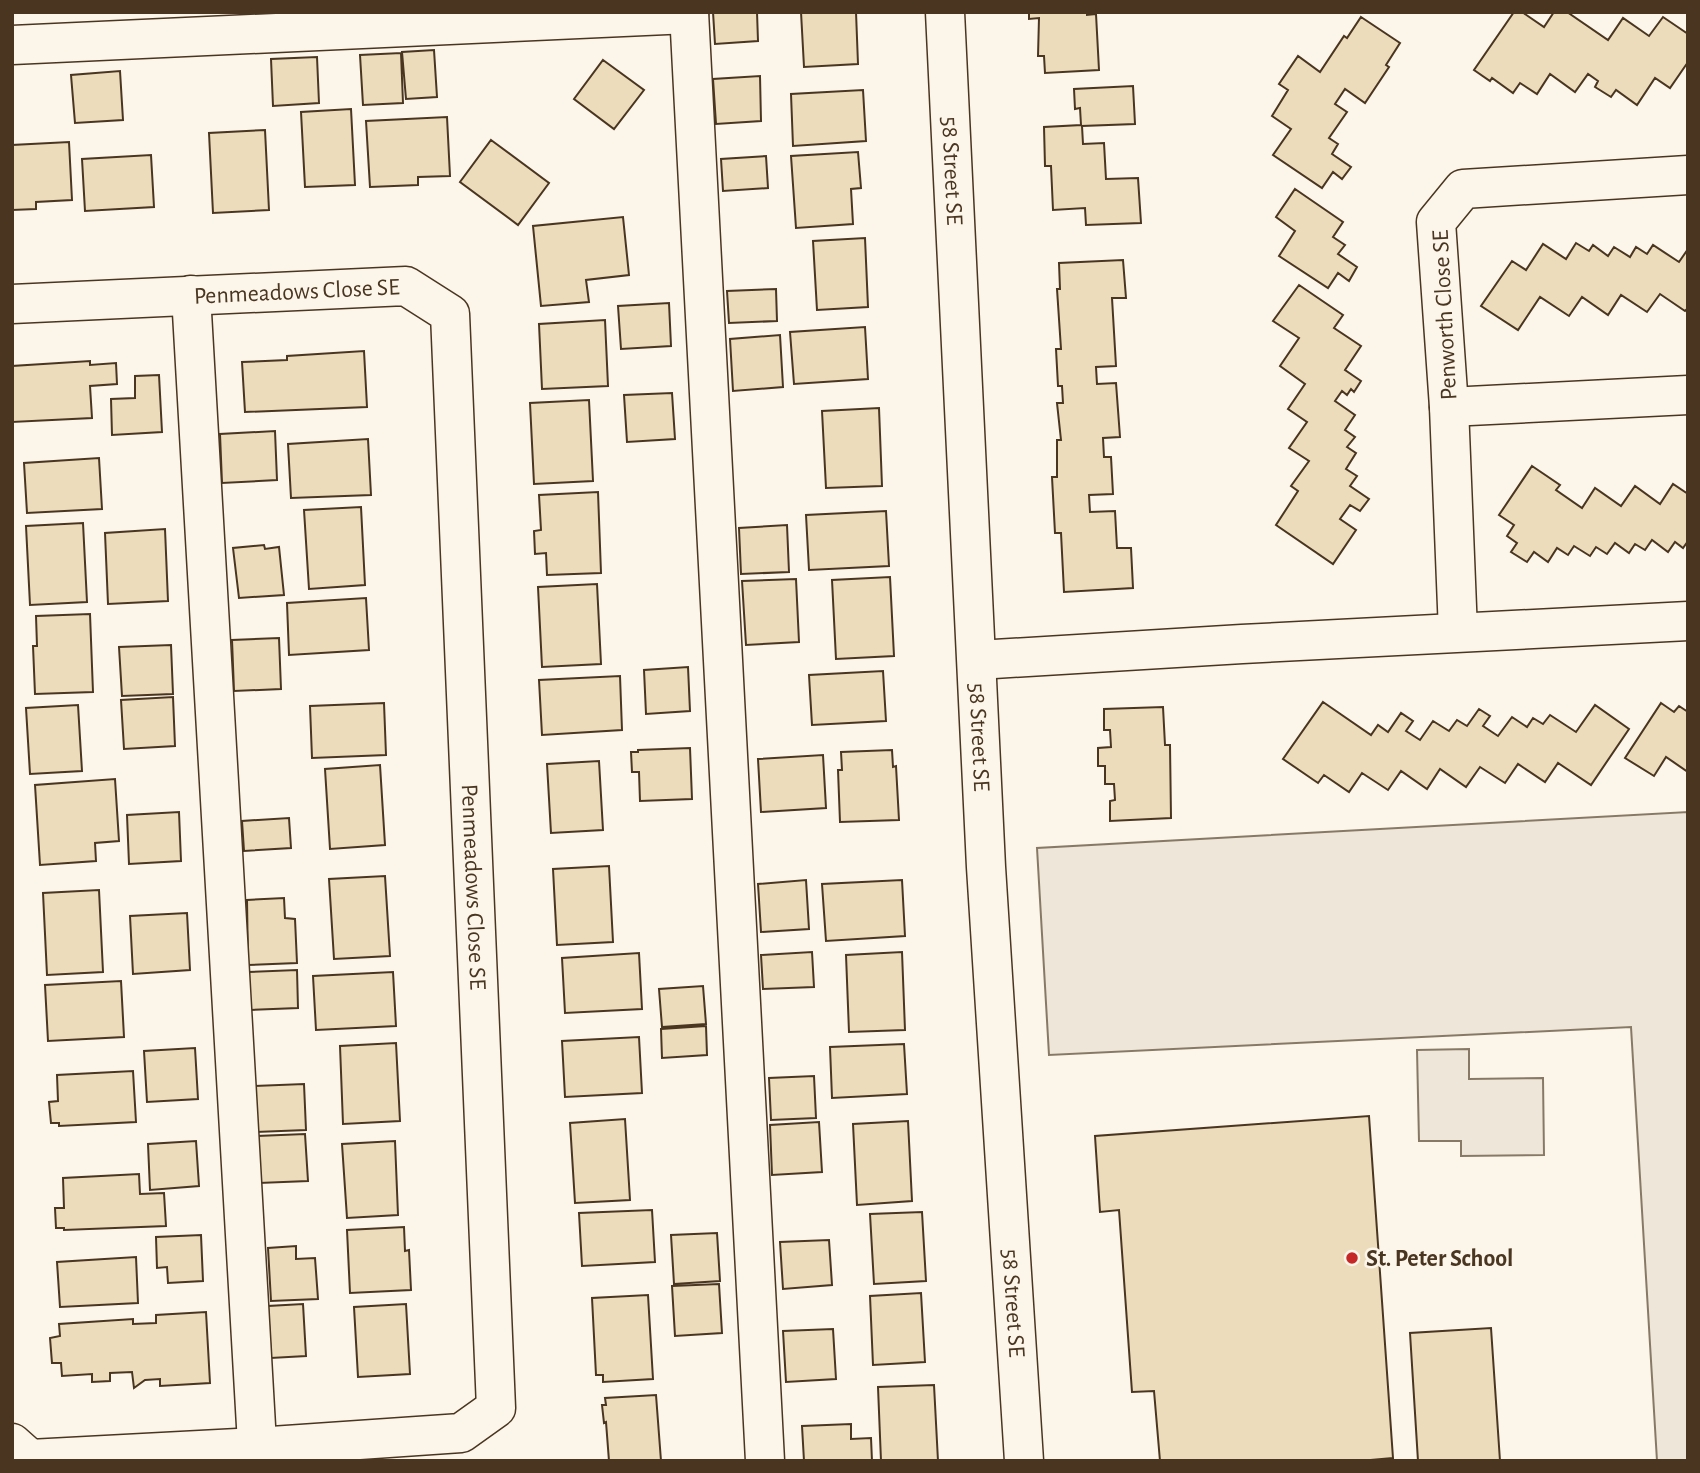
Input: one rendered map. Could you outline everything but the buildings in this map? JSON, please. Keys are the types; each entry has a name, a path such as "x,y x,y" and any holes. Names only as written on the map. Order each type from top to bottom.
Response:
{"street":[{"name":"58 Street SE","path":"944,12 978,660 986,867 1024,1461"},
{"path":"12,46 689,13 765,1461"},
{"name":"Penworth Close SE","path":"1458,632 1449,407 1436,222 1462,189 1688,175"},
{"name":"Penmeadows Close SE","path":"12,304 406,286 450,314 496,1408 461,1433 258,1454 30,1459 12,1443"},
{"path":"191,295 258,1454"},
{"path":"1449,407 1688,395"},
{"path":"978,660 1688,621"}],"shaded area":[{"path":"1688,812 1688,1461 1657,1461 1631,1027 1049,1055 1037,848"},
{"path":"1469,1049 1469,1079 1543,1078 1544,1155 1461,1156 1461,1141 1419,1141 1417,1050"}],"place":[{"name":"St. Peter School","path":"1352,1258"}]}
